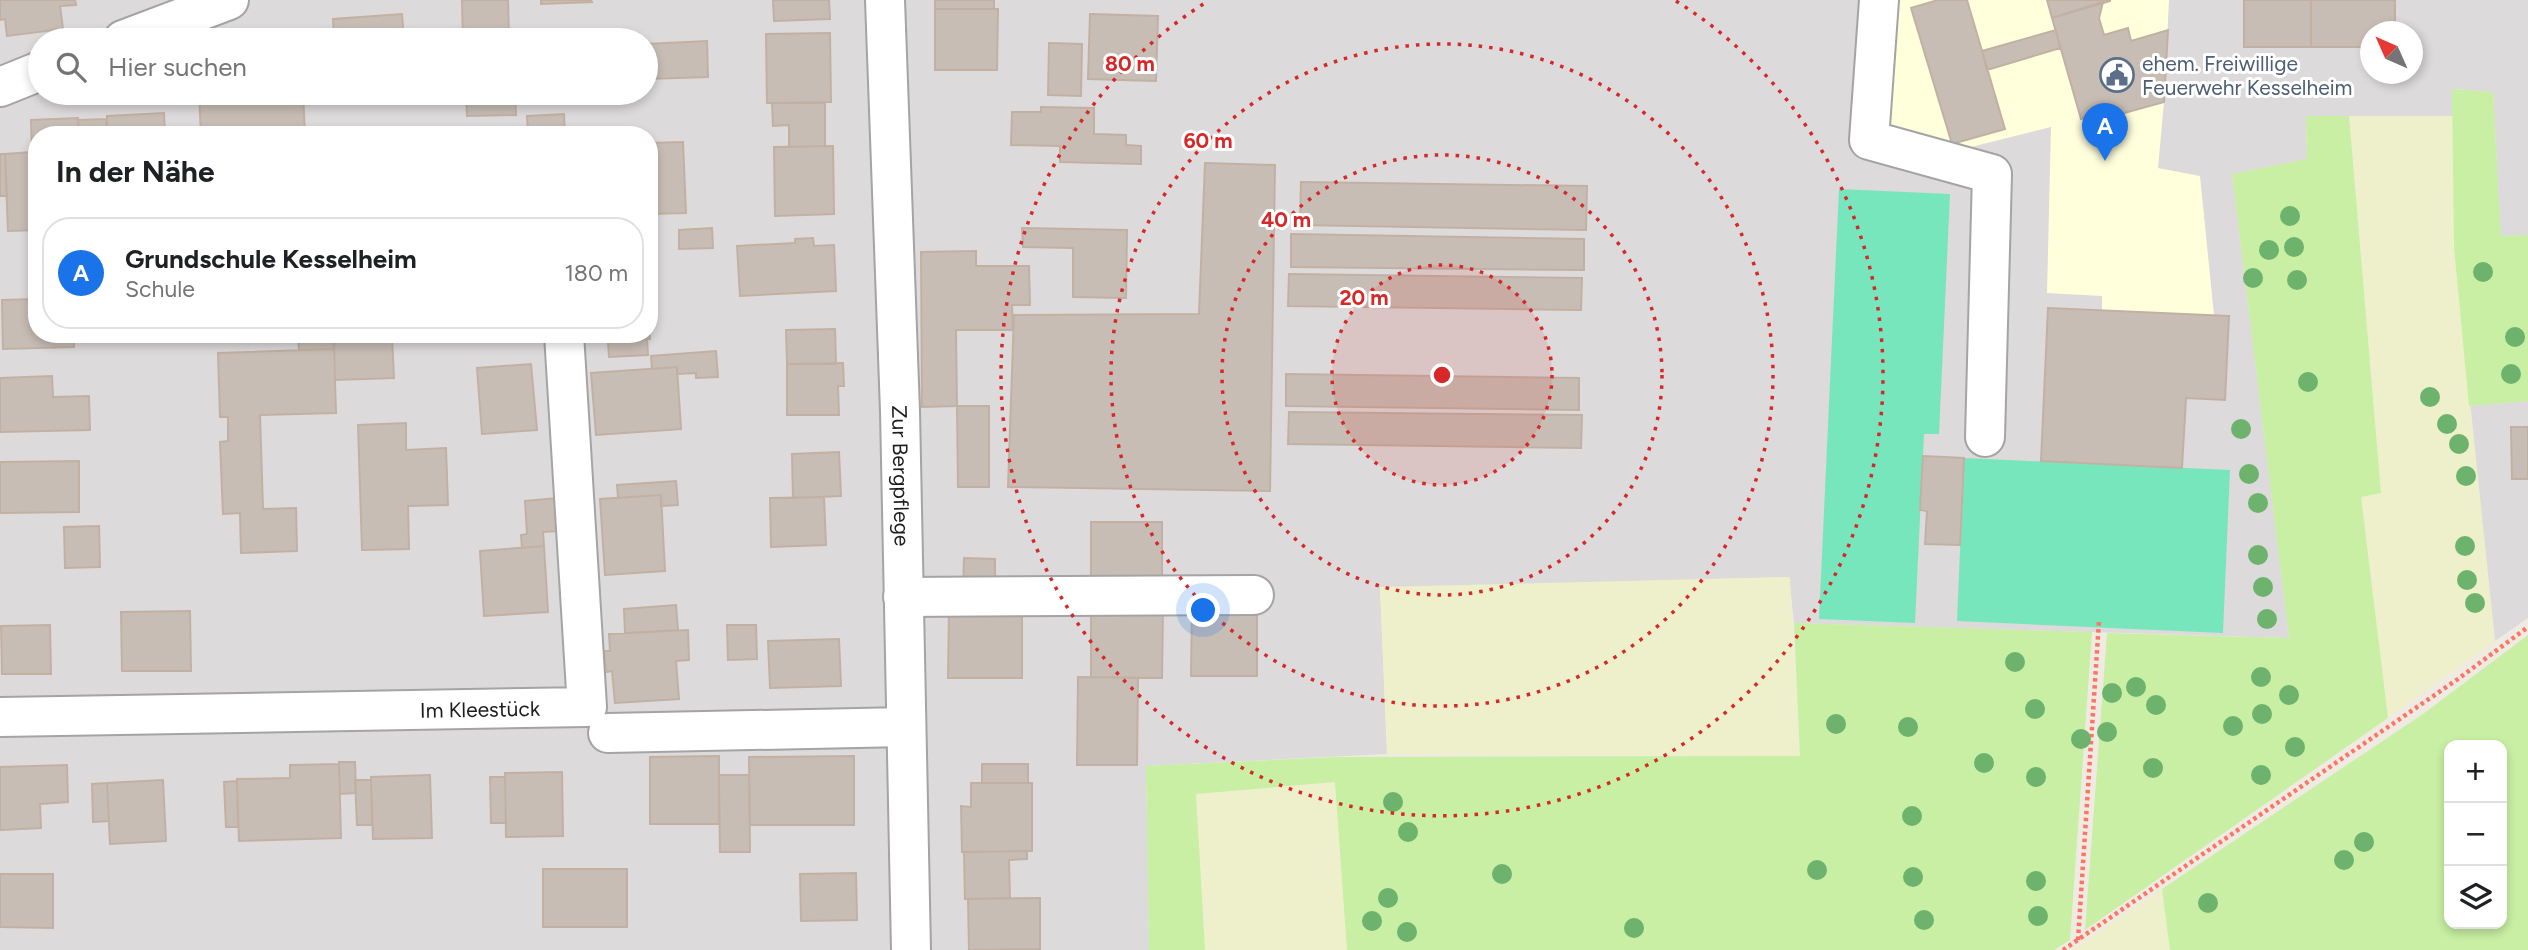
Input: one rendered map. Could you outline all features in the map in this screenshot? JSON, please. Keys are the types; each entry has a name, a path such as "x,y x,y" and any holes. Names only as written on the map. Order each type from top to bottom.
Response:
{"street":[{"path":"155,28 229,0"},
{"name":"Zur Bergpflege","path":"885,0 900,411 911,950"},
{"path":"1879,0 1870,140 1992,174 1985,437"},
{"path":"0,87 28,76"},
{"name":"Im Kleestück","path":"0,717 587,707 565,343"},
{"path":"903,597 1254,595"},
{"path":"608,733 906,727"}],"path":[{"path":"2078,940 2099,621"},
{"path":"2063,950 2458,679 2528,627"}],"shaded area":[{"path":"0,0 2528,0 2528,235 2501,236 2493,92 2453,89 2453,116 2306,116 2307,159 2232,174 2289,638 1794,623 1789,577 1380,588 1387,754 1146,766 1149,950 0,950"},
{"path":"1890,0 2169,0 2158,168 2200,176 2214,315 2102,310 2102,296 2047,293 2051,127 1951,152 1893,127 1886,121"},
{"path":"2349,116 2453,116 2454,247 2495,641 2388,718 2361,496 2381,493"},
{"path":"2528,401 2528,618 2495,641 2469,406"},
{"path":"1790,577 1800,756 1387,754 1380,587"},
{"path":"1336,782 1347,950 1205,950 1196,794"},
{"path":"2162,889 2170,950 2072,950"}],"green space":[{"path":"2452,89 2493,92 2501,236 2528,235 2528,401 2469,406 2454,247"},
{"path":"2306,116 2349,116 2381,493 2361,497 2388,718 2085,930 2107,633 2289,638 2232,174 2307,159"},
{"path":"1839,189 1950,194 1939,434 1924,434 1915,623 1819,619"},
{"path":"1964,458 2230,470 2223,633 1957,621"},
{"path":"1794,623 2092,632 2070,940 2054,950 1347,950 1335,782 1196,794 1205,950 1149,950 1146,766 1335,757 1800,756"},
{"path":"2528,635 2528,950 2170,950 2162,889 2423,714"}],"building":[{"path":"0,0 75,0 76,5 60,6 63,28 28,28 28,33 7,36 5,19 0,20"},
{"path":"462,0 508,0 509,28 463,28"},
{"path":"541,0 591,0 592,2 541,4"},
{"path":"773,0 829,0 830,19 774,21"},
{"path":"935,0 994,0 994,9 935,9"},
{"path":"1938,0 1967,0 2005,129 1952,144 1911,8"},
{"path":"2047,0 2110,0 2110,1 2052,18"},
{"path":"2244,0 2311,0 2311,47 2244,47"},
{"path":"2311,0 2395,0 2395,21 2360,21 2360,47 2311,47"},
{"name":"ehem. Freiwillige Feuerwehr Kesselheim","path":"2103,2 2099,18 2104,35 2128,28 2131,41 2168,30 2164,102 2110,117 2109,111 2081,119 2052,18"},
{"path":"935,9 998,9 997,70 935,70"},
{"path":"402,14 403,28 333,28 333,19"},
{"path":"1090,14 1158,16 1156,81 1088,79"},
{"path":"2056,30 2060,48 1987,70 1982,51"},
{"path":"830,33 831,102 767,103 766,34"},
{"path":"707,41 708,77 658,79 658,43"},
{"path":"1049,43 1082,44 1081,96 1048,95"},
{"path":"772,103 825,103 825,146 789,147 789,125 773,126"},
{"path":"200,105 304,105 305,126 201,126"},
{"path":"467,105 516,105 516,115 467,116"},
{"path":"1041,107 1094,108 1094,134 1126,135 1126,145 1141,146 1141,164 1060,162 1060,146 1011,145 1012,112 1041,112"},
{"path":"164,113 165,126 107,126 107,116"},
{"path":"564,114 565,126 528,126 527,116"},
{"path":"78,118 78,126 31,126 31,120"},
{"path":"106,119 106,126 78,126 78,120"},
{"path":"683,142 686,213 658,214 658,143"},
{"path":"833,146 834,214 775,216 774,147"},
{"path":"28,152 28,230 8,231 5,154"},
{"path":"0,154 5,154 7,196 0,196"},
{"path":"1205,163 1275,165 1270,491 1008,487 1014,315 1199,314"},
{"path":"1301,182 1587,186 1586,230 1300,225"},
{"path":"712,228 713,248 679,249 679,230"},
{"path":"1022,228 1127,230 1126,298 1073,297 1073,248 1023,247"},
{"path":"1291,234 1584,239 1584,270 1291,267"},
{"path":"813,238 814,246 834,245 836,291 740,296 737,246 795,243 795,239"},
{"path":"976,251 976,266 1029,266 1030,305 1012,305 1013,330 956,330 957,406 922,407 921,252"},
{"path":"1289,274 1582,278 1581,310 1288,306"},
{"path":"28,299 28,343 74,343 74,347 3,349 2,300"},
{"path":"2048,308 2229,316 2225,400 2186,398 2182,468 2041,461"},
{"path":"835,329 836,364 787,364 786,330"},
{"path":"299,343 334,343 334,349 299,350"},
{"path":"334,343 392,343 394,378 335,380"},
{"path":"608,343 647,343 648,355 609,357"},
{"path":"334,349 336,413 260,415 263,509 296,508 297,551 241,553 240,513 223,514 220,442 228,441 228,417 220,417 218,353"},
{"path":"716,351 718,377 696,378 696,373 677,374 677,367 652,369 651,356"},
{"path":"843,363 844,386 838,386 839,415 787,415 787,364"},
{"path":"531,364 537,430 482,434 477,368"},
{"path":"677,367 681,429 596,435 591,373"},
{"path":"1286,374 1579,378 1579,410 1286,406"},
{"path":"52,376 53,397 89,396 90,430 0,432 0,378"},
{"path":"957,406 989,406 989,487 958,487"},
{"path":"1289,412 1582,415 1581,448 1288,444"},
{"path":"406,423 406,450 446,448 448,505 408,506 409,549 362,550 358,425"},
{"path":"2511,427 2528,427 2528,479 2512,479"},
{"path":"839,452 841,496 793,498 792,454"},
{"path":"1923,456 1964,458 1960,545 1925,544 1927,511 1920,510"},
{"path":"79,461 79,512 0,513 0,462"},
{"path":"676,481 678,505 661,506 661,495 618,498 617,485"},
{"path":"661,495 665,571 605,575 600,499"},
{"path":"824,497 826,545 771,547 770,498"},
{"path":"557,498 559,531 543,532 544,546 522,548 521,535 527,534 525,501"},
{"path":"1091,522 1162,522 1162,577 1091,577"},
{"path":"99,526 100,567 65,568 64,527"},
{"path":"544,546 548,612 484,616 480,551"},
{"path":"964,558 995,559 995,591 963,591"},
{"path":"676,605 678,630 625,633 624,609"},
{"path":"1091,606 1163,607 1162,678 1091,677"},
{"path":"949,608 1022,608 1022,678 948,678"},
{"path":"1192,609 1257,609 1257,676 1191,676"},
{"path":"190,611 191,671 122,671 121,612"},
{"path":"50,625 51,674 2,674 1,626"},
{"path":"727,625 756,625 757,659 728,660"},
{"path":"688,630 689,660 676,661 679,699 615,703 612,671 606,672 604,651 610,651 609,634"},
{"path":"839,639 841,686 770,688 768,641"},
{"path":"1078,677 1138,678 1137,765 1077,765"},
{"path":"719,756 719,824 650,824 650,757"},
{"path":"854,756 854,825 750,825 749,757"},
{"path":"339,762 355,762 356,793 340,794"},
{"path":"339,764 341,838 239,841 237,779 290,778 290,765"},
{"path":"982,764 1028,764 1028,783 982,783"},
{"path":"67,765 68,802 40,804 41,828 0,830 0,767"},
{"path":"562,772 563,836 506,837 505,773"},
{"path":"430,775 432,838 373,839 371,777"},
{"path":"719,775 749,775 750,852 720,852"},
{"path":"490,777 505,777 506,823 491,823"},
{"path":"163,780 166,841 110,844 107,783"},
{"path":"355,780 371,780 372,825 357,825"},
{"path":"237,781 238,827 226,827 224,782"},
{"path":"107,783 109,821 93,822 92,784"},
{"path":"971,783 1032,783 1032,851 962,852 961,806 971,807"},
{"path":"1027,851 1027,859 1009,860 1010,898 965,899 964,852"},
{"path":"543,869 627,869 627,927 543,927"},
{"path":"856,873 857,920 801,921 800,874"},
{"path":"0,874 53,874 53,928 0,927"},
{"path":"1040,898 1040,949 969,950 968,899"}],"place":[{"name":"ehem. Freiwillige Feuerwehr Kesselheim","path":"2117,75"},
{"name":"Grundschule Kesselheim","path":"2105,161"}]}
